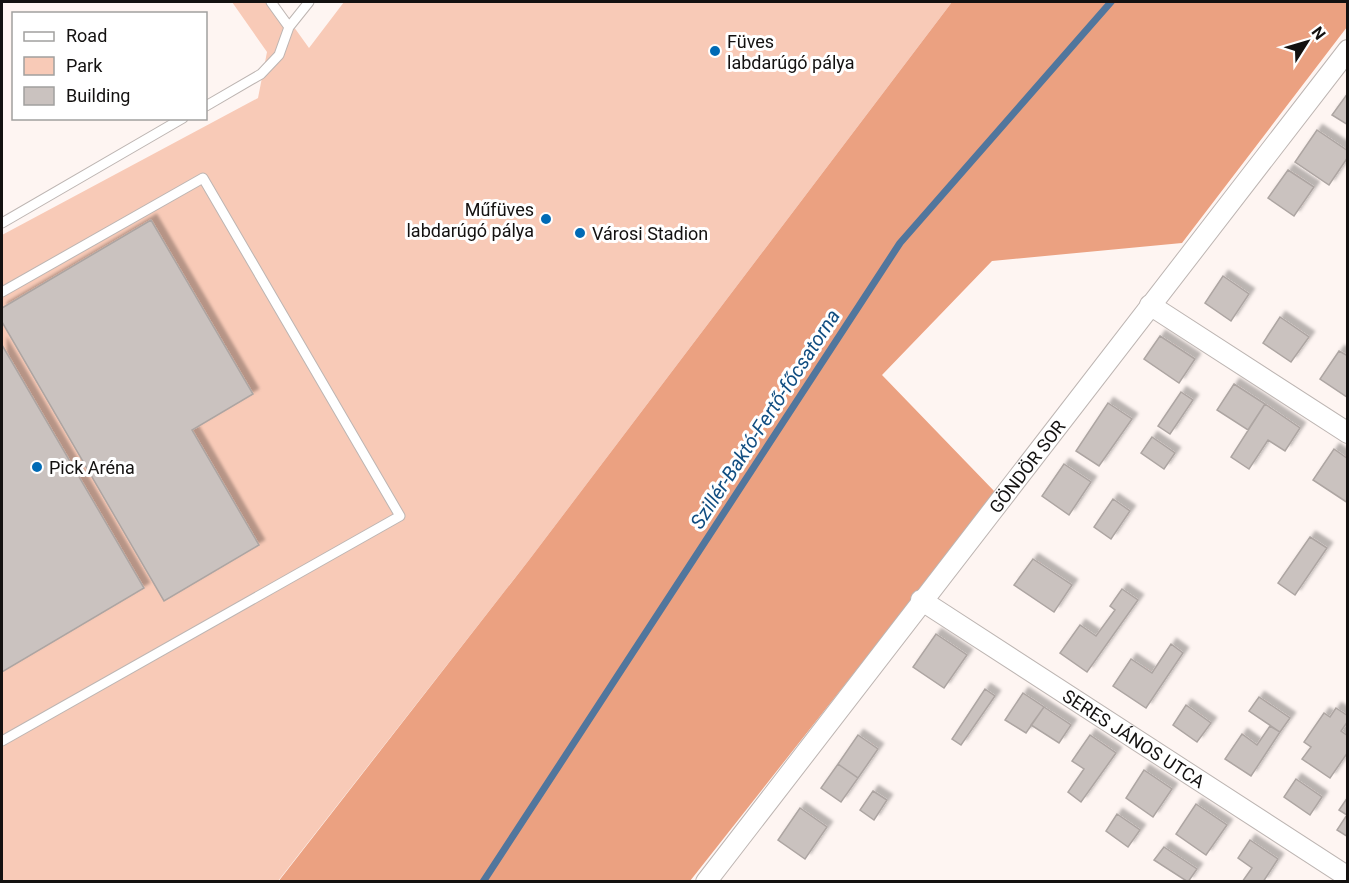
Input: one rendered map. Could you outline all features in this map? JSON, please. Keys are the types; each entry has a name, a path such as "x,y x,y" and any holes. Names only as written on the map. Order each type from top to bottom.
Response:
{"street":[{"name":"GÖNDÖR SOR","path":"706,882 1347,50"},
{"path":"1150,305 1347,433"},
{"name":"SERES JÁNOS UTCA","path":"921,600 1347,877"}],"lane":[{"path":"271,2 289,27"},
{"path":"207,105 261,74 279,55 289,27 309,2"},
{"path":"2,223 180,120"},
{"path":"2,292 203,178 400,516 2,741"}],"green space":[{"path":"232,2 276,2 309,48 344,2 952,2 529,560 278,881 2,881 2,235 258,98 267,52"}],"shaded area":[{"path":"952,2 1347,2 1347,27 1182,243 992,261 882,375 996,493 690,881 278,882 529,560"}],"building":[{"path":"1348,93 1348,125 1332,115"},
{"path":"1317,130 1348,151 1348,157 1329,185 1295,162"},
{"path":"1288,170 1314,187 1294,216 1268,198"},
{"path":"151,220 253,394 192,430 259,545 164,601 2,322 2,308"},
{"path":"1223,276 1249,294 1231,321 1205,303"},
{"path":"1280,317 1309,337 1291,362 1263,343"},
{"path":"1160,336 1195,359 1179,383 1144,359"},
{"name":"Pick Aréna","path":"2,345 144,588 2,672"},
{"path":"1339,351 1348,356 1347,397 1320,379"},
{"path":"1234,384 1265,404 1248,430 1217,410"},
{"path":"1181,392 1193,400 1170,434 1158,426"},
{"path":"1108,403 1132,419 1099,466 1076,451"},
{"path":"1265,404 1300,428 1285,451 1268,440 1249,469 1231,457"},
{"path":"1152,437 1175,453 1164,469 1141,453"},
{"path":"1334,449 1348,459 1348,503 1313,480"},
{"path":"1064,464 1091,482 1069,515 1042,496"},
{"path":"1113,499 1130,511 1111,539 1094,527"},
{"path":"1310,537 1327,548 1295,595 1278,583"},
{"path":"1033,559 1072,585 1054,612 1014,585"},
{"path":"1122,589 1138,600 1087,672 1060,653 1080,625 1096,636 1115,610 1110,606"},
{"path":"936,634 967,655 944,688 913,667"},
{"path":"1171,644 1183,653 1146,708 1113,686 1131,659 1152,673"},
{"path":"985,689 995,696 961,745 952,739"},
{"path":"1023,693 1044,707 1026,733 1005,720"},
{"path":"1259,697 1290,718 1280,732 1249,711"},
{"path":"1186,705 1211,723 1197,742 1173,725"},
{"path":"1044,707 1071,725 1059,743 1031,725"},
{"path":"1336,708 1348,716 1348,721 1341,731 1348,736 1348,752 1330,778 1302,759 1311,747 1304,742 1324,713 1330,717"},
{"path":"1270,726 1280,732 1251,776 1225,759 1242,734 1257,745"},
{"path":"858,735 878,749 858,778 838,764"},
{"path":"1090,735 1116,753 1081,802 1068,792 1084,769 1072,761"},
{"path":"838,764 858,778 841,802 821,788"},
{"path":"1144,770 1172,789 1153,817 1126,798"},
{"path":"1296,779 1322,797 1310,815 1284,797"},
{"path":"873,791 887,800 874,820 860,810"},
{"path":"1348,797 1348,837 1337,830 1347,815 1339,810"},
{"path":"1196,804 1227,825 1206,855 1176,834"},
{"path":"800,808 827,827 805,859 778,840"},
{"path":"1117,814 1140,830 1128,847 1106,831"},
{"path":"1250,840 1278,859 1263,882 1242,882 1252,868 1238,858"},
{"path":"1164,847 1197,869 1188,882 1154,860"}],"waterway":[{"name":"Szillér-Baktó-Fertő-főcsatorna","path":"483,882 900,243 1111,2"}],"place":[{"name":"Füves labdarúgó pálya","path":"715,51"},
{"name":"Műfüves labdarúgó pálya","path":"546,219"},
{"name":"Városi Stadion","path":"580,233"},
{"name":"Pick Aréna","path":"37,467"}]}
